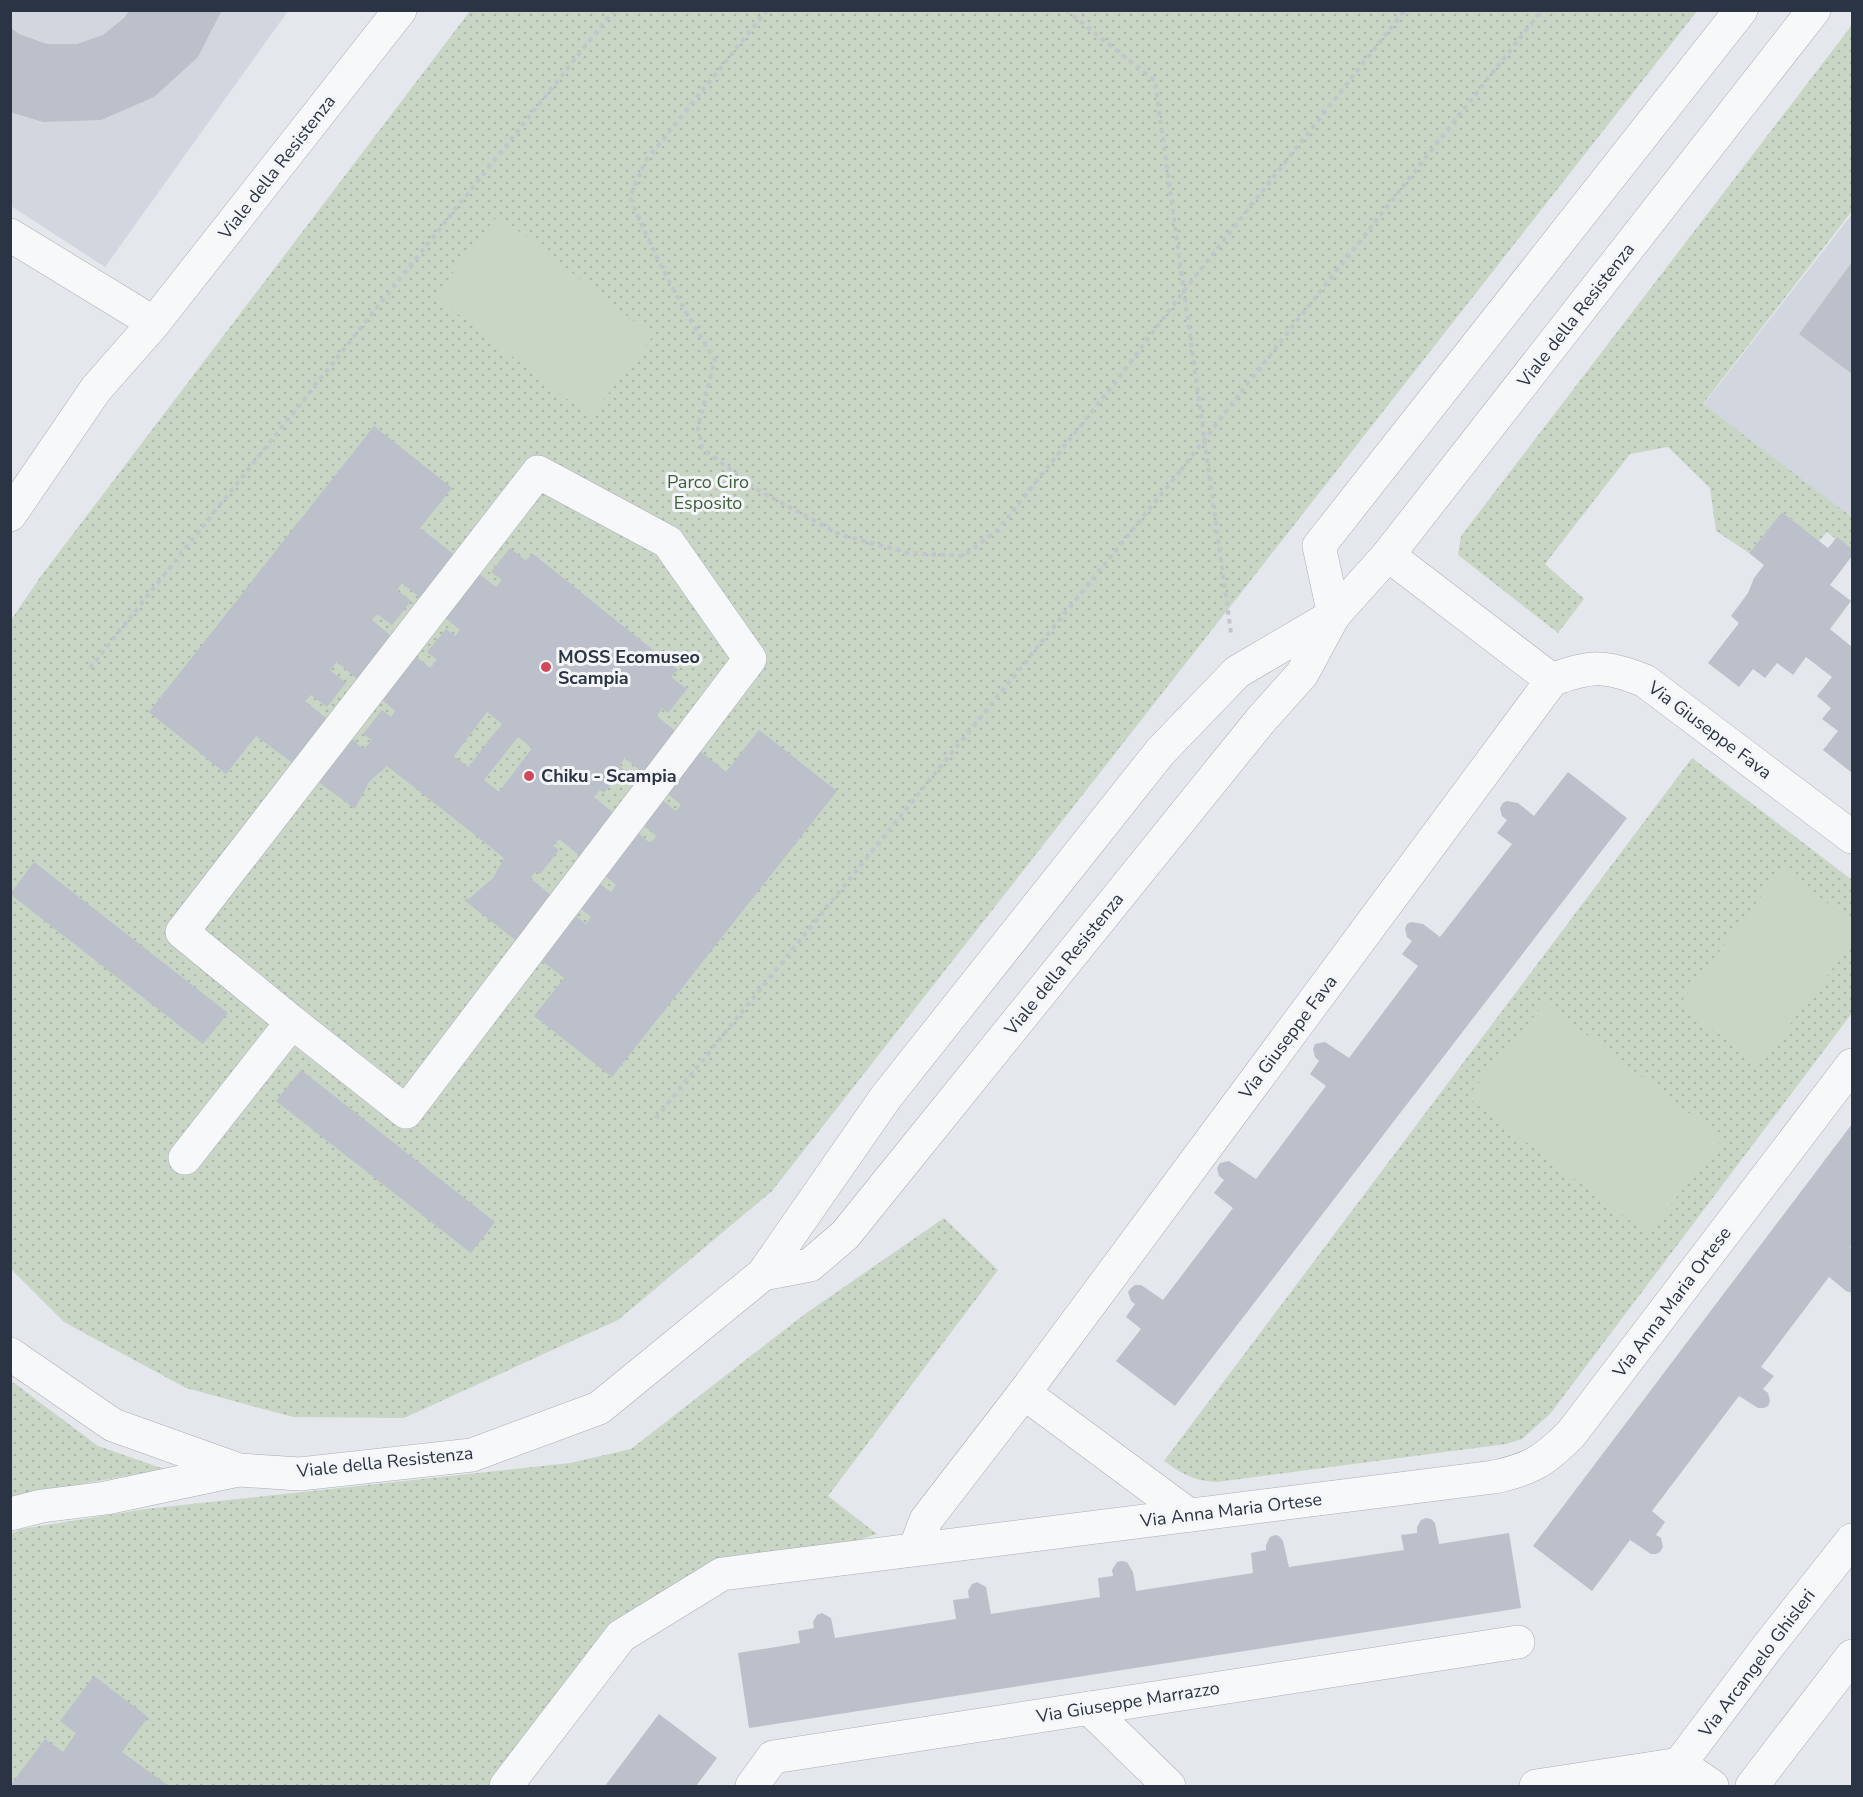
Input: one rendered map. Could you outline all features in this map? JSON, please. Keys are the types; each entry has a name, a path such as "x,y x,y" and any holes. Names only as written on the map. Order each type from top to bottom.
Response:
{"street":[{"name":"Viale della Resistenza","path":"10,515 96,389 154,323 400,10"},
{"path":"1334,615 1319,546 1741,10"},
{"name":"Viale della Resistenza","path":"763,1274 810,1264 845,1235 1252,730 1302,674 1334,615 1388,555 1814,10"},
{"path":"10,235 154,323"},
{"path":"538,472 668,542 750,659 406,1112 292,1022 182,932 538,472"},
{"path":"1388,555 1552,680"},
{"name":"Viale della Resistenza","path":"10,1514 42,1506 106,1498 239,1470 300,1474 472,1455 599,1408 763,1274 893,1088 1160,752 1237,672 1334,615"},
{"name":"Via Giuseppe Fava","path":"915,1549 926,1520 1024,1393 1552,680 1572,672 1592,668 1619,670 1645,681 1852,837"},
{"path":"185,1158 292,1022"},
{"name":"Via Anna Maria Ortese","path":"506,1786 621,1636 722,1574 1494,1477 1519,1472 1549,1456 1572,1434 1852,1065"},
{"name":"Viale della Resistenza","path":"10,1354 113,1425 239,1470"},
{"path":"1024,1393 1189,1515"},
{"name":"Via Arcangelo Ghisleri","path":"1672,1775 1852,1539"},
{"name":"Via Giuseppe Marrazzo","path":"752,1786 773,1757 1518,1642"},
{"path":"1752,1786 1852,1656"},
{"path":"1089,1708 1169,1786"},
{"path":"1536,1786 1672,1775 1712,1786"}],"path":[{"path":"90,668 614,10"},
{"path":"767,10 645,162 630,197 647,238 687,316 715,359 698,427 702,448 756,489 841,535 909,553 963,556 997,531 1405,10"},
{"path":"1066,10 1155,81 1237,672"},
{"path":"657,1118 1181,470 1542,10"}],"shaded area":[{"path":"10,11 288,11 105,267 11,206"},
{"path":"1852,214 1852,517 1703,405"}],"green space":[{"name":"Parco Ciro Esposito","path":"470,11 1697,11 772,1191 618,1320 404,1418 293,1417 186,1388 64,1322 11,1269 11,620 41,576"},
{"path":"1852,25 1852,211 1703,404 1852,517 1852,552 1827,532 1819,541 1782,512 1749,553 1716,531 1710,488 1668,447 1630,454 1545,564 1584,599 1558,633 1458,555 1461,536"},
{"path":"498,215 653,336 590,417 435,296"},
{"path":"1692,758 1852,880 1852,1013 1550,1414 1522,1439 1506,1444 1217,1482 1189,1476 1164,1461"},
{"path":"1783,867 1852,923 1852,943 1760,1064 1679,1005"},
{"path":"1545,1003 1723,1139 1647,1234 1467,1097"},
{"path":"944,1218 998,1270 828,1496 877,1534 691,1593 557,1720 506,1786 11,1786 10,1534 21,1529 146,1509 570,1463 631,1449 805,1314"},
{"path":"10,1380 98,1446 164,1469 11,1497"}],"building":[{"path":"130,10 222,10 198,57 154,97 101,120 43,122 10,112 10,27 19,34 47,44 77,44 103,35"},
{"path":"1852,262 1852,374 1799,334"},
{"path":"374,426 452,488 420,528 496,587 502,580 491,572 510,548 526,561 532,553 678,670 671,677 687,689 668,713 662,708 657,716 726,772 759,730 837,791 612,1077 534,1016 564,978 464,900 470,898 493,878 504,858 489,846 387,766 369,782 355,809 256,736 226,774 149,712","holes":["402,583 460,630 455,636 446,629 427,652 437,660 430,668 372,620 377,614 392,625 411,601 397,590","337,662 395,711 391,717 382,710 363,734 372,740 364,749 305,701 311,695 327,707 346,683 330,670","487,712 502,724 468,767 454,756","518,737 532,748 499,792 484,780","625,758 681,805 676,811 657,796 637,821 657,836 650,843 594,797 600,790 604,793 623,769 619,766","559,839 616,885 611,892 593,878 574,903 591,917 586,924 530,878 536,871 540,874 559,850 553,846"]},
{"path":"1782,512 1828,548 1837,537 1852,549 1852,556 1830,585 1851,601 1830,629 1852,647 1851,772 1823,750 1838,731 1822,719 1831,708 1817,696 1832,677 1806,657 1793,675 1777,663 1765,678 1753,669 1739,687 1708,663 1739,623 1731,616 1764,565 1749,553"},
{"path":"1568,772 1627,818 1175,1406 1116,1361 1141,1329 1126,1317 1135,1304 1131,1301 1128,1292 1135,1285 1141,1285 1163,1300 1233,1208 1214,1193 1224,1180 1219,1176 1217,1168 1220,1163 1229,1161 1256,1179 1326,1086 1310,1074 1319,1061 1313,1049 1315,1044 1325,1042 1349,1058 1418,966 1402,954 1412,941 1407,937 1405,929 1407,924 1411,922 1423,924 1440,937 1512,844 1497,833 1507,820 1502,816 1500,808 1503,803 1507,801 1518,803 1534,816"},
{"path":"34,862 228,1013 203,1044 10,894"},
{"path":"301,1070 495,1222 471,1253 276,1101"},
{"path":"1852,1124 1852,1245 1850,1248 1852,1250 1852,1293 1829,1277 1761,1367 1774,1376 1763,1389 1768,1393 1770,1401 1768,1406 1758,1408 1739,1396 1652,1511 1665,1522 1656,1535 1661,1538 1663,1547 1660,1552 1651,1554 1630,1540 1592,1591 1533,1546"},
{"path":"1426,1518 1435,1523 1439,1544 1509,1533 1521,1608 749,1728 738,1653 800,1643 798,1631 814,1628 813,1622 817,1615 822,1613 831,1618 835,1638 956,1619 953,1600 969,1598 968,1591 972,1584 977,1582 986,1587 991,1614 1100,1597 1098,1578 1113,1576 1112,1570 1117,1562 1122,1561 1127,1562 1133,1572 1136,1591 1253,1573 1251,1553 1266,1550 1270,1537 1275,1535 1283,1541 1289,1567 1404,1550 1401,1535 1417,1533 1421,1520"},
{"path":"94,1676 148,1717 122,1752 169,1786 10,1786 45,1739 63,1752 76,1733 60,1721"},
{"path":"659,1714 717,1758 696,1786 605,1786"}],"place":[{"name":"MOSS Ecomuseo Scampia","path":"546,667"},
{"name":"Chiku - Scampia","path":"529,776"}]}
